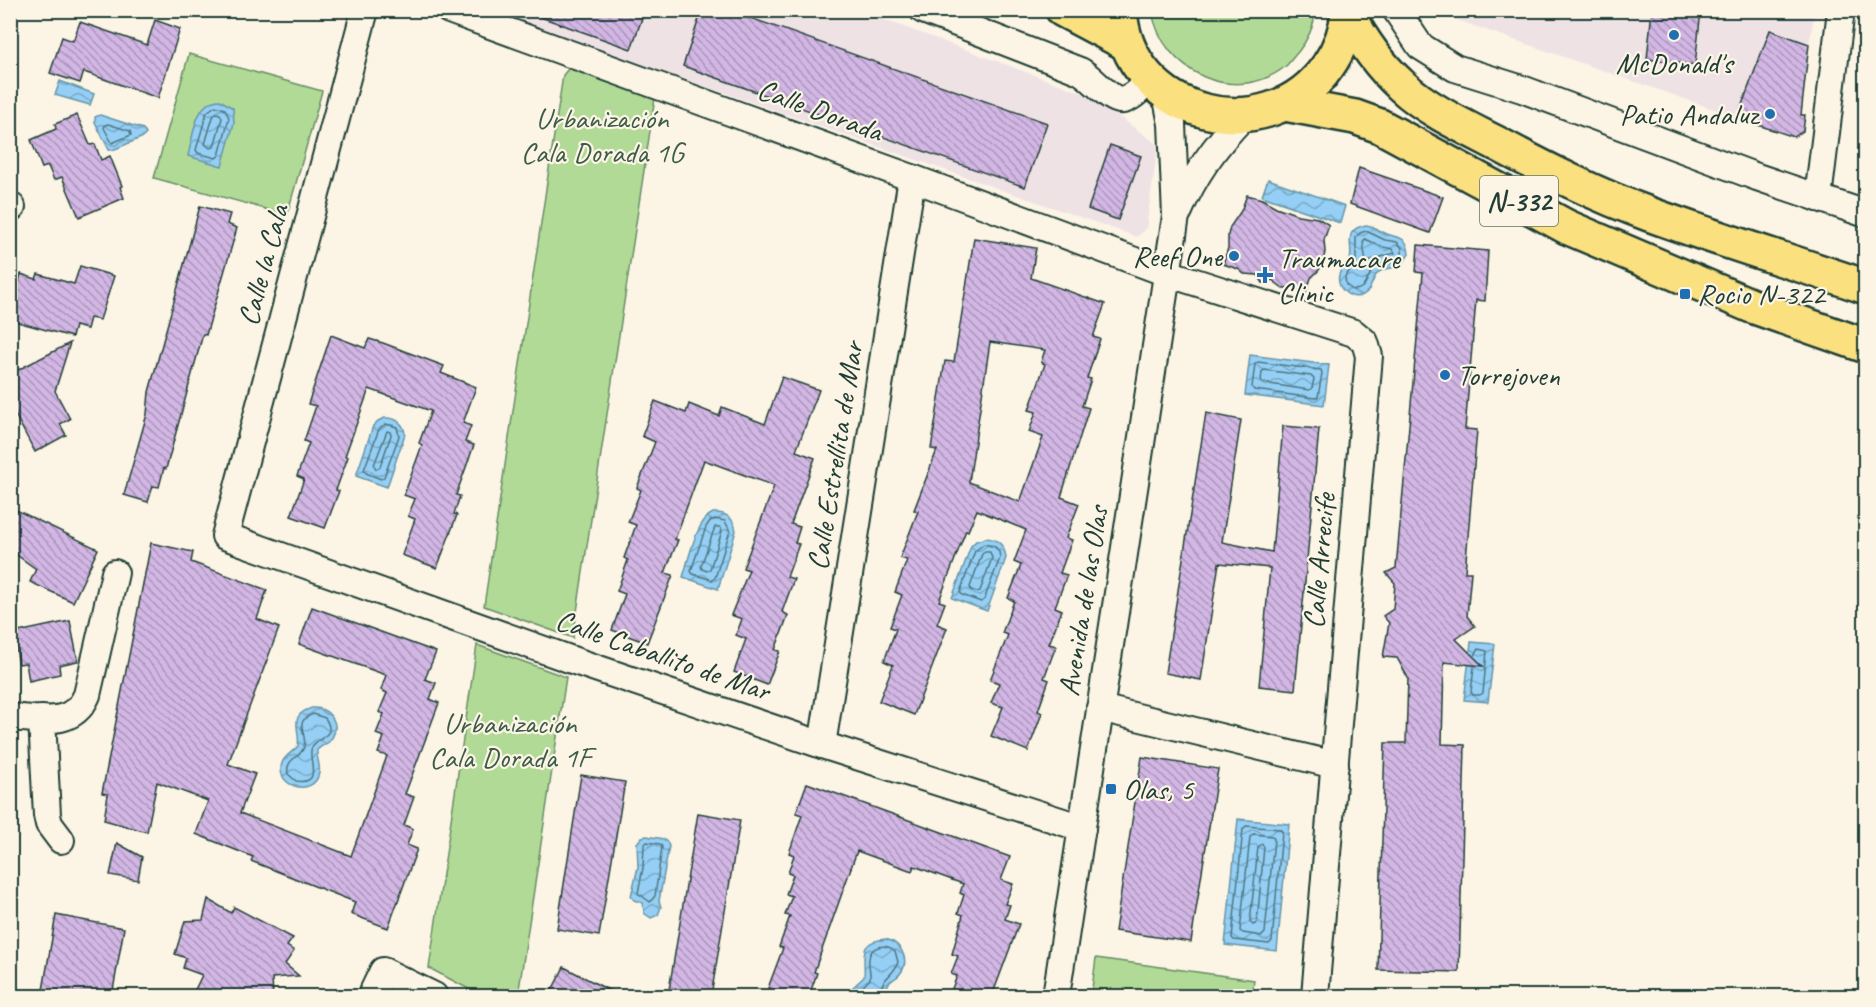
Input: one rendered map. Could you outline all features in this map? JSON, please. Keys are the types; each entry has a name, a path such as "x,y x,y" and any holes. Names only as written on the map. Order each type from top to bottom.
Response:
{"highway":[{"path":"1063,10 1127,44"},
{"name":"N-332","path":"1120,10 1127,44 1137,63 1158,87 1190,107 1216,115 1244,116 1285,104 1304,92 1321,76 1334,57 1343,36 1348,12"},
{"name":"N-332","path":"1348,12 1361,39 1404,88 1435,109 1490,140 1548,170 1647,214 1866,286"},
{"name":"N-332","path":"1285,104 1355,117 1380,126 1567,227 1752,306 1866,346"}],"street":[{"name":"Calle la Cala","path":"225,536 365,10"},
{"name":"Calle Dorada","path":"449,10 1167,273"},
{"path":"923,10 1080,71 1090,76 1112,99 1117,101 1158,87"},
{"path":"1396,10 1420,46 1455,68 1866,214"},
{"path":"1818,198 1841,10"},
{"name":"Avenida de las Olas","path":"1056,996 1176,216 1172,124 1158,87"},
{"name":"Avenida de las Olas","path":"1176,216 1188,188 1225,134 1244,116"},
{"name":"Calle Estrellita de Mar","path":"822,745 912,178"},
{"name":"Calle Arrecife","path":"1167,273 1354,333 1360,336 1369,348 1315,996"},
{"name":"Calle Caballito de Mar","path":"225,536 575,661 822,745 1082,828"},
{"path":"10,717 42,719 69,716 83,706 115,573"},
{"path":"1100,708 1335,765"},
{"path":"42,719 46,815 61,840"},
{"path":"371,996 383,971 434,996"}],"shaded area":[{"path":"490,11 861,11 1091,96 1158,145 1146,229 1137,237"},
{"path":"1431,11 1815,11 1801,114 1805,115 1804,125 1800,124 1799,134 1794,137"}],"green space":[{"path":"1315,10 1314,22 1307,38 1286,66 1266,78 1245,83 1224,83 1204,77 1185,66 1170,51 1159,33 1152,11"},
{"path":"189,54 322,91 287,215 154,178"},
{"name":"Urbanización Cala Dorada 1G","path":"569,68 655,98 573,638 484,606 563,75"},
{"name":"Urbanización Cala Dorada 1F","path":"477,645 566,677 518,996 482,996 429,968"},
{"path":"1096,958 1254,980 1252,996 1091,996"}],"water":[{"path":"60,81 94,94 90,105 55,95"},
{"path":"220,100 233,108 234,123 222,166 188,156 200,113 205,106"},
{"path":"100,115 143,129 146,134 109,150 95,122 95,117"},
{"path":"1268,179 1345,206 1340,223 1262,196"},
{"path":"1366,225 1404,240 1409,254 1402,265 1379,272 1366,293 1358,296 1349,295 1340,285 1339,275 1350,260 1351,234 1358,227"},
{"path":"1250,355 1329,365 1324,405 1245,395"},
{"path":"385,418 398,422 405,434 387,487 356,476 373,426"},
{"path":"713,513 729,517 736,531 718,589 683,577 702,523"},
{"path":"986,538 1001,544 1006,558 987,611 952,598 971,546 976,541"},
{"path":"1471,642 1495,644 1488,702 1464,700"},
{"path":"312,708 328,713 334,721 334,732 329,742 317,750 319,773 316,781 303,787 296,786 284,778 281,771 282,763 298,746 297,719 304,711"},
{"path":"1238,819 1289,824 1277,951 1225,945"},
{"path":"642,837 663,839 669,846 659,901 661,907 658,915 651,918 644,913 643,903 634,900 631,896 638,867 637,843"},
{"path":"886,939 897,945 905,960 902,972 888,985 888,996 847,996 864,977 866,947 877,940"}],"building":[{"path":"533,10 645,10 631,49 532,14"},
{"path":"702,10 728,10 1047,123 1025,187 683,66"},
{"name":"McDonald's","path":"1652,10 1701,10 1695,65 1647,59"},
{"path":"155,20 180,29 158,98 84,72 80,83 50,73 62,37 73,41 80,22 147,45"},
{"path":"1770,30 1809,44 1801,115 1805,115 1803,131 1794,137 1737,118"},
{"path":"77,115 90,145 95,144 101,160 110,156 122,186 120,187 124,198 79,217 62,177 54,180 48,166 42,168 31,140 56,129 55,124"},
{"path":"1110,145 1141,156 1118,220 1088,209"},
{"path":"1359,168 1443,197 1430,233 1350,204"},
{"path":"1247,195 1298,215 1318,218 1329,225 1324,240 1323,262 1311,278 1306,293 1283,288 1272,280 1263,283 1258,275 1244,274 1238,269 1223,264 1228,248 1230,227 1241,211"},
{"path":"200,206 230,214 227,224 237,228 206,335 203,334 166,469 164,468 159,487 153,486 148,502 124,495 147,414 149,392"},
{"path":"974,238 1036,248 1031,278 1105,304 1093,337 1100,339 1087,378 1091,379 1082,406 1089,408 1061,497 1079,504 1066,538 1072,540 1060,573 1067,575 1055,607 1062,610 1049,644 1056,646 1044,678 1049,680 1038,711 1042,713 1028,751 991,736 1003,707 991,703 999,683 990,680 1008,635 1002,633 1014,601 1008,598 1021,565 1014,562 1026,530 977,510 968,531 966,530 939,601 945,603 937,624 947,628 914,715 879,701 893,665 884,661 896,629 890,627 902,595 895,592 907,560 900,558 918,511 914,510 937,450 931,449 945,361 954,362","holes":["990,342 1045,350 1041,362 1045,364 1029,410 1036,412 1029,432 1043,437 1020,502 969,482"]},
{"path":"1418,245 1488,251 1485,301 1476,300 1465,429 1477,430 1465,572 1471,572 1467,616 1475,626 1456,639 1483,666 1444,662 1442,744 1465,745 1459,972 1378,970 1385,743 1406,743 1408,678 1397,658 1383,657 1389,623 1383,616 1393,609 1395,583 1386,573 1396,568 1423,273 1416,272"},
{"path":"80,266 114,276 100,320 90,318 87,329 75,326 72,337 10,320 10,294 15,296 21,274 36,279 38,274 74,284"},
{"path":"331,335 365,348 369,339 383,343 444,366 441,373 476,387 463,423 471,426 465,442 474,445 456,495 460,496 454,514 457,515 437,568 402,555 415,519 408,516 415,499 404,495 422,445 419,443 431,411 369,389 345,456 348,457 336,490 339,491 325,528 291,516 304,479 297,476 309,443 304,441 316,406 308,404"},
{"path":"70,343 55,391 70,419 60,424 66,435 35,452 10,405 10,374"},
{"path":"782,377 819,390 796,451 815,458 791,524 800,527 795,543 799,544 787,577 794,579 782,612 788,615 775,650 780,651 767,685 734,672 746,639 736,635 742,619 731,615 749,570 743,568 774,486 704,460 665,573 673,575 647,643 612,630 625,594 617,591 628,560 624,558 636,525 628,522 641,490 637,488 655,442 642,436 655,401 686,413 689,404 719,416 722,407 765,424"},
{"path":"1206,413 1241,420 1222,542 1272,552 1283,426 1319,429 1295,690 1259,686 1270,568 1219,563 1201,680 1165,673"},
{"path":"10,507 98,549 73,602 30,582 36,569 10,550"},
{"path":"151,543 193,552 191,562 267,590 257,619 279,628 228,764 255,774 240,813 351,856 387,756 378,753 384,737 376,734 384,714 379,712 387,693 381,690 386,675 299,644 312,607 436,652 425,679 436,683 430,699 439,703 405,794 414,797 404,825 413,829 407,845 417,849 388,928 351,914 355,902 251,861 253,857 196,834 208,801 157,782 147,832 104,820 108,794 102,793"},
{"path":"70,621 78,661 59,665 60,674 29,681 26,663 19,664 13,633"},
{"path":"1142,757 1218,769 1191,942 1115,931"},
{"path":"581,775 625,782 599,936 557,929"},
{"path":"807,783 1010,857 1001,880 1013,884 1005,904 1010,905 1005,919 1019,924 992,996 949,996 957,976 951,974 958,956 952,954 963,915 958,913 964,895 960,893 963,884 914,866 912,871 857,851 814,972 817,973 809,996 789,996 768,988 783,948 779,947 790,916 785,915 792,896 786,894 793,875 788,873 794,855 789,853 802,815 796,813"},
{"path":"698,813 740,820 711,996 668,996"},
{"path":"117,843 142,857 138,880 110,875"},
{"path":"208,899 231,913 234,907 293,938 287,946 294,951 285,964 299,976 272,978 273,996 192,996 202,975 183,968 186,958 175,954 185,921 203,920"},
{"path":"56,915 124,928 112,996 42,996"},
{"path":"564,967 620,996 549,996"}],"place":[{"name":"McDonald's","path":"1674,35"},
{"name":"Patio Andaluz","path":"1770,114"},
{"name":"Reef One","path":"1234,256"},
{"name":"Traumacare Clinic","path":"1265,275"},
{"name":"Rocio N-322","path":"1685,294"},
{"name":"Torrejoven","path":"1445,375"},
{"name":"Olas, 5","path":"1111,789"}]}
